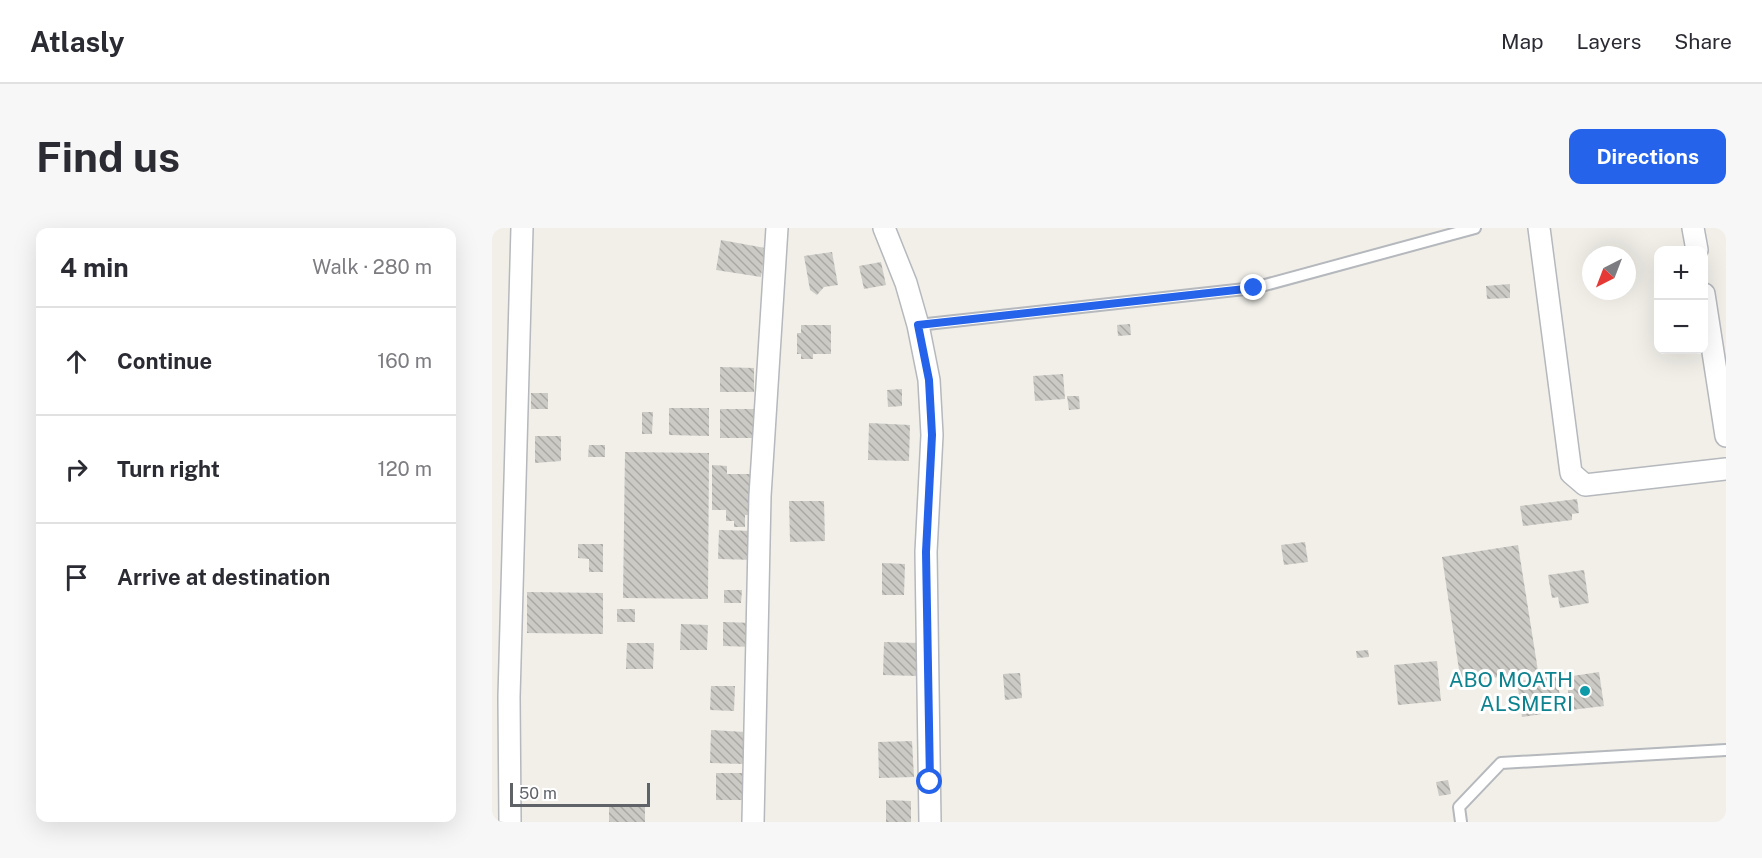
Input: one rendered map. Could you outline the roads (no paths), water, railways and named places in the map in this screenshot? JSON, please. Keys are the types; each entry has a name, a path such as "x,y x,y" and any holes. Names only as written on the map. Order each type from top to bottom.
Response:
{"street":[{"path":"510,822 509,697 522,228"},
{"path":"753,822 759,496 777,228"},
{"path":"884,228 906,283 918,325 929,380 932,435 926,552 930,822"},
{"path":"1539,228 1571,474 1586,485 1726,470"},
{"path":"1693,228 1695,246"},
{"path":"1705,300 1726,436"}],"lane":[{"path":"918,325 1254,288 1475,228"},
{"path":"1461,822 1459,807 1502,764 1726,750"}],"place":[{"name":"ABO MOATH ALSMERI","path":"1585,691"}]}
